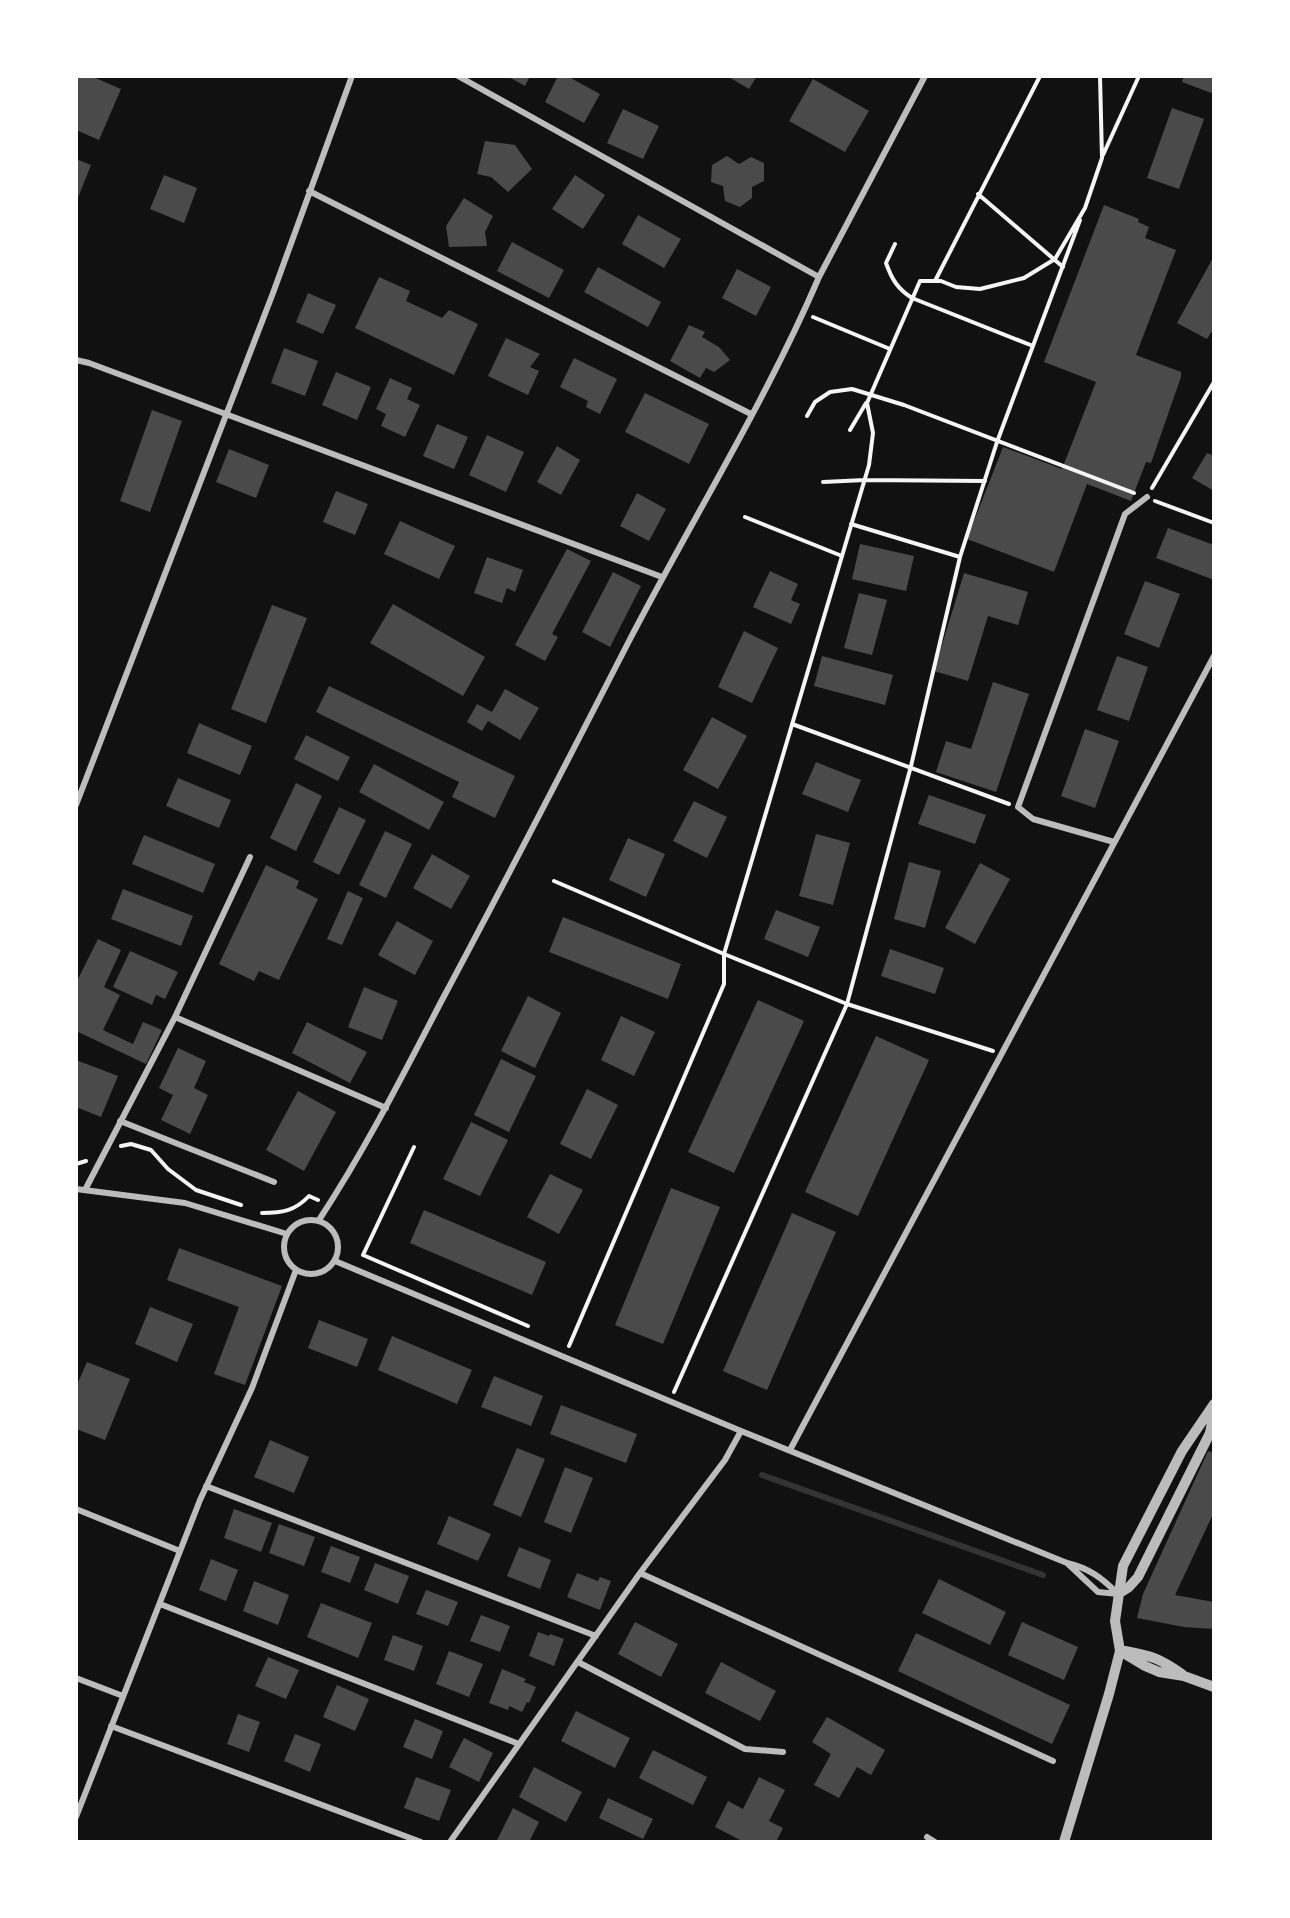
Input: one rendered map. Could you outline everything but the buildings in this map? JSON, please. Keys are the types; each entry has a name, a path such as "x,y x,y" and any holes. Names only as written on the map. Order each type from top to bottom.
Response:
{"street":[{"path":"76,805 226,416 352,76"},
{"path":"458,76 819,277"},
{"path":"319,1221 386,1108 513,868 662,577 751,414 819,277 925,76"},
{"path":"309,191 751,414"},
{"path":"76,360 662,577"},
{"path":"1114,842 1033,819 1018,807 1125,514 1147,497"},
{"path":"790,1450 1214,656"},
{"path":"86,1190 175,1017 250,857"},
{"path":"175,1017 386,1108"},
{"path":"120,1121 274,1182"},
{"path":"76,1189 185,1203 287,1234"},
{"path":"319,1221 332,1229 338,1240 338,1252 330,1268 315,1275 305,1274 296,1270 287,1261 283,1250 287,1234 299,1222 319,1221"},
{"path":"335,1261 741,1431 1067,1563 1084,1567 1098,1575 1118,1594"},
{"path":"76,1816 206,1486 252,1388 296,1270"},
{"path":"1064,1842 1120,1651 1115,1621 1123,1566 1182,1451 1214,1404"},
{"path":"1067,1563 1098,1592 1118,1594 1130,1587 1153,1550 1210,1433 1214,1412"},
{"path":"450,1842 640,1574 725,1460 741,1431"},
{"path":"206,1486 596,1636"},
{"path":"76,1509 180,1551"},
{"path":"640,1574 1053,1761"},
{"path":"159,1604 519,1744"},
{"path":"1120,1651 1159,1672 1184,1676 1214,1687"},
{"path":"578,1662 745,1749 783,1752"},
{"path":"76,1678 123,1696"},
{"path":"111,1726 421,1842"},
{"path":"927,1837 935,1842"}],"path":[{"path":"934,281 1040,76"},
{"path":"1100,76 1101,158"},
{"path":"670,1401 847,1004 911,766 960,557 997,442 1085,208 1101,158 1138,76"},
{"path":"978,194 1063,267"},
{"path":"850,430 867,402 920,281 941,281 956,287 980,289 1024,278 1055,259 1085,208"},
{"path":"895,244 886,263 891,278 899,290 912,298 1033,346"},
{"path":"803,313 891,349"},
{"path":"1147,497 1214,382"},
{"path":"807,416 814,402 830,392 852,389 904,405 1214,523"},
{"path":"564,1357 724,984 724,954 869,465 873,433 867,402"},
{"path":"823,482 985,481"},
{"path":"745,516 842,556"},
{"path":"851,524 960,557"},
{"path":"792,724 1018,807"},
{"path":"554,881 847,1004 1002,1053"},
{"path":"76,1164 130,1144 151,1150 168,1168 196,1190 263,1213 279,1212 299,1206 309,1196 330,1204"},
{"path":"414,1147 363,1255 537,1330"},
{"path":"559,1340 570,1344"}],"waterway":[{"path":"762,1475 1043,1575"}]}
